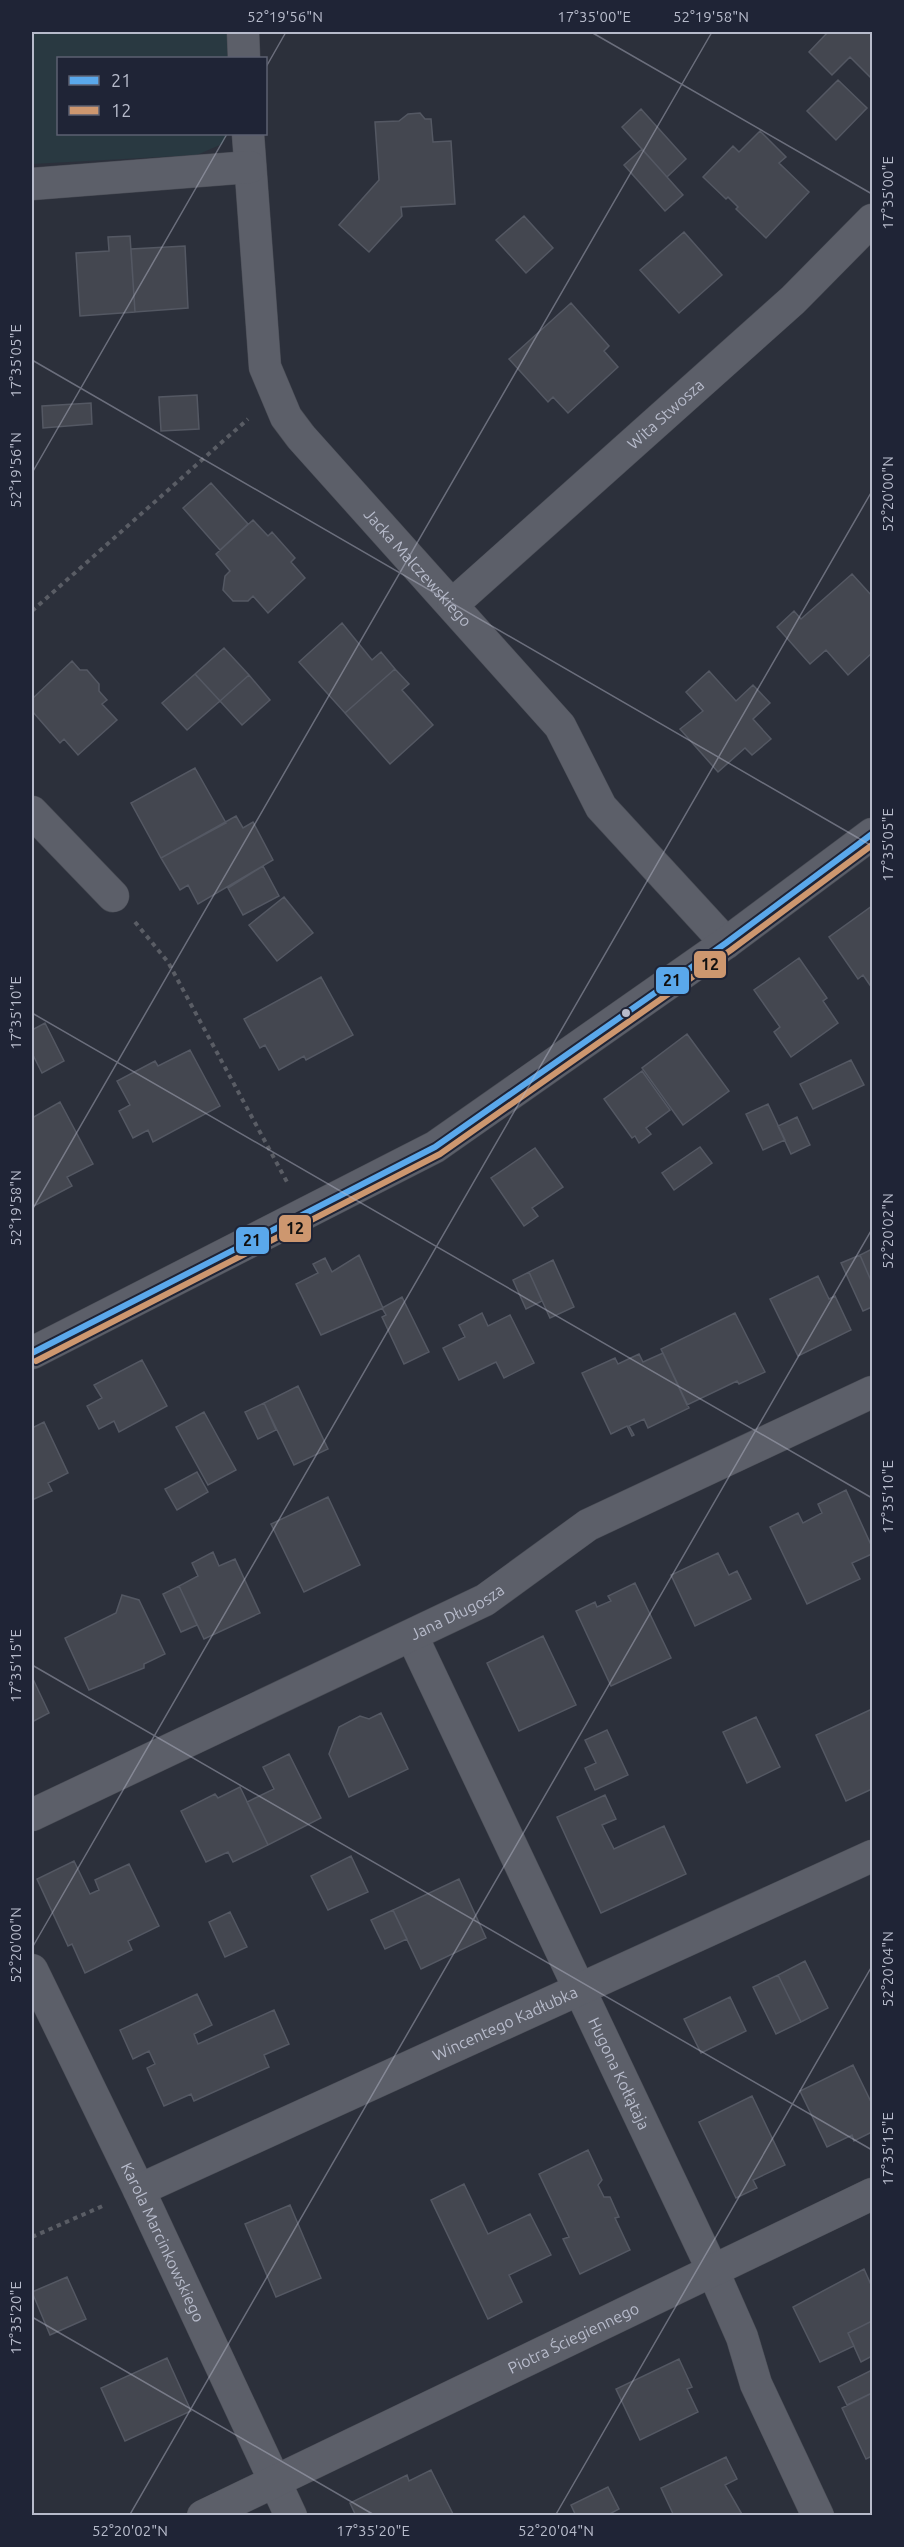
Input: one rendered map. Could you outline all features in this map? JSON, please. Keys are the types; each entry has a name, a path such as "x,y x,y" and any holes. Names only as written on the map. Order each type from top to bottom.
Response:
{"street":[{"path":"243,32 244,57"},
{"name":"Jacka Malczewskiego","path":"248,135 266,367 286,417 301,437 560,726 601,807 726,943"},
{"path":"32,184 250,168"},
{"name":"Wita Stwosza","path":"453,604 793,300 873,220"},
{"path":"32,812 113,896"},
{"path":"32,1353 435,1147 726,943 873,834"},
{"name":"Jana Długosza","path":"32,1815 485,1600 588,1525 870,1398"},
{"name":"Hugona Kołłątaja","path":"412,1636 581,1988 713,2271 742,2337 756,2384 818,2516"},
{"name":"Wincentego Kadłubka","path":"139,2190 873,1856"},
{"name":"Karola Marcinkowskiego","path":"32,1970 139,2190 291,2516"},
{"name":"Piotra Ściegiennego","path":"203,2516 873,2194"}],"path":[{"path":"32,611 275,394"},
{"path":"113,896 168,962 304,1213"},
{"path":"32,2237 139,2190"}],"shaded area":[{"path":"32,32 228,32 230,57 57,57 57,135 226,135 222,144 197,155 32,164"}],"building":[{"path":"828,32 872,32 872,79 850,57 832,75 809,52"},
{"path":"838,80 867,108 836,140 807,111"},
{"path":"641,109 686,159 667,177 622,127"},
{"path":"420,113 425,119 431,119 433,142 451,141 455,204 401,207 402,216 369,252 339,225 379,180 375,122 399,121 408,114"},
{"path":"760,131 786,157 779,163 809,192 766,238 736,209 738,207 728,197 726,199 703,177 733,146 739,152"},
{"path":"642,149 683,195 665,211 624,165"},
{"path":"524,216 553,248 526,273 496,240"},
{"path":"684,232 722,275 679,313 640,270"},
{"path":"130,236 135,312 80,316 76,253 109,251 108,237"},
{"path":"185,246 188,308 135,312 131,249"},
{"path":"571,303 609,346 604,351 618,367 568,413 553,397 548,402 509,359"},
{"path":"197,395 199,429 161,431 159,397"},
{"path":"91,403 92,424 43,428 42,406"},
{"path":"211,483 248,524 220,550 183,508"},
{"path":"253,520 268,536 272,532 295,558 291,562 305,578 268,613 253,596 248,601 233,601 223,590 225,576 230,571 216,554"},
{"path":"852,574 872,596 872,653 848,675 826,650 810,664 777,627 794,611 801,619"},
{"path":"342,623 372,660 381,652 395,669 345,713 299,662"},
{"path":"224,648 249,675 220,701 195,674"},
{"path":"72,661 80,670 87,670 99,684 99,691 107,700 102,704 117,720 78,755 64,739 60,743 32,711 32,699"},
{"path":"395,669 409,684 402,690 433,725 390,764 345,713"},
{"path":"709,671 736,701 753,685 770,703 753,719 771,739 752,755 745,748 718,772 680,729 703,711 686,692"},
{"path":"195,674 220,701 187,730 162,703"},
{"path":"249,675 270,700 242,725 220,701"},
{"path":"195,768 226,823 161,858 131,803"},
{"path":"236,816 243,828 253,822 273,860 198,904 188,885 180,890 161,858"},
{"path":"263,866 279,896 243,915 228,888"},
{"path":"284,897 313,933 277,961 249,925"},
{"path":"872,906 872,988 863,975 858,979 829,937"},
{"path":"799,958 827,998 823,1001 838,1023 791,1057 774,1032 780,1027 754,990"},
{"path":"321,977 353,1035 306,1060 304,1056 279,1070 265,1045 260,1048 244,1019"},
{"path":"45,1023 64,1061 42,1073 32,1053 32,1030"},
{"path":"687,1034 729,1091 683,1125 642,1068"},
{"path":"190,1050 220,1106 153,1142 148,1130 133,1138 119,1111 130,1105 117,1081 155,1061 158,1066"},
{"path":"851,1060 864,1085 813,1109 800,1084"},
{"path":"642,1071 670,1110 646,1128 651,1134 639,1143 635,1136 632,1138 604,1099"},
{"path":"60,1102 93,1164 67,1177 72,1186 32,1207 32,1118"},
{"path":"768,1104 785,1140 763,1150 746,1114"},
{"path":"797,1117 810,1145 791,1154 778,1126"},
{"path":"700,1147 712,1163 674,1190 662,1173"},
{"path":"535,1148 563,1187 532,1208 538,1216 524,1226 491,1178"},
{"path":"872,1249 872,1283 860,1255"},
{"path":"359,1255 383,1308 321,1335 296,1284 318,1273 313,1264 325,1258 332,1272"},
{"path":"860,1255 872,1283 872,1307 863,1311 841,1263"},
{"path":"553,1260 574,1307 550,1318 529,1272"},
{"path":"529,1272 542,1301 526,1309 513,1280"},
{"path":"818,1276 829,1299 835,1296 851,1330 798,1356 770,1299"},
{"path":"402,1297 429,1352 404,1364 382,1317 386,1315 382,1308"},
{"path":"482,1313 488,1326 510,1315 534,1363 504,1378 496,1362 459,1380 443,1348 465,1337 459,1325"},
{"path":"735,1313 765,1372 739,1384 737,1381 687,1405 661,1349"},
{"path":"663,1353 689,1408 648,1428 644,1419 629,1426 634,1435 632,1436 627,1426 611,1434 582,1373 615,1358 618,1364 639,1354 643,1362"},
{"path":"142,1360 167,1406 119,1432 114,1421 99,1429 87,1406 102,1398 94,1385"},
{"path":"298,1386 328,1449 294,1465 264,1403"},
{"path":"264,1403 276,1430 258,1439 245,1412"},
{"path":"204,1412 236,1470 208,1485 176,1427"},
{"path":"44,1422 68,1473 48,1483 52,1491 32,1500 32,1428"},
{"path":"197,1472 208,1492 177,1510 165,1489"},
{"path":"846,1490 872,1547 872,1554 852,1563 860,1579 807,1604 770,1527 798,1513 803,1523 822,1513 818,1504"},
{"path":"328,1497 360,1565 304,1592 271,1524"},
{"path":"213,1552 219,1566 235,1559 260,1613 204,1639 179,1586 198,1576 192,1563"},
{"path":"718,1553 729,1575 737,1571 751,1599 695,1626 671,1575"},
{"path":"635,1583 671,1658 611,1686 576,1611 595,1602 597,1607 611,1601 608,1596"},
{"path":"179,1586 197,1625 181,1632 163,1594"},
{"path":"122,1595 139,1600 165,1654 144,1664 144,1668 89,1690 65,1638 116,1613"},
{"path":"543,1636 576,1705 519,1731 487,1663"},
{"path":"32,1680 49,1713 32,1722"},
{"path":"872,1709 872,1789 846,1801 816,1735"},
{"path":"381,1713 408,1769 349,1797 329,1754 339,1727 360,1716 369,1719"},
{"path":"756,1717 780,1767 747,1783 723,1732"},
{"path":"607,1730 628,1775 595,1790 585,1768 596,1763 585,1740"},
{"path":"289,1754 321,1818 268,1845 247,1802 274,1789 263,1767"},
{"path":"240,1787 268,1845 233,1862 228,1852 206,1862 181,1811 215,1794 218,1798"},
{"path":"605,1795 616,1819 602,1825 614,1849 664,1826 686,1874 601,1913 557,1817"},
{"path":"351,1856 368,1892 328,1910 311,1876"},
{"path":"74,1861 90,1894 99,1890 95,1880 129,1864 159,1926 128,1941 132,1950 85,1973 72,1944 68,1946 37,1879"},
{"path":"459,1879 486,1938 421,1969 393,1910"},
{"path":"393,1910 407,1939 385,1949 371,1920"},
{"path":"230,1912 247,1947 225,1957 209,1922"},
{"path":"805,1961 828,2008 801,2022 778,1975"},
{"path":"778,1975 801,2022 776,2034 753,1987"},
{"path":"197,1994 212,2025 194,2034 198,2044 274,2010 289,2044 264,2055 269,2067 194,2101 191,2094 164,2106 147,2068 155,2064 149,2051 133,2059 120,2030"},
{"path":"730,1997 746,2031 701,2053 684,2019"},
{"path":"853,2065 872,2104 872,2132 854,2141 852,2135 827,2147 800,2091"},
{"path":"752,2096 785,2165 753,2180 757,2188 736,2198 699,2122"},
{"path":"588,2150 602,2180 598,2185 604,2197 610,2197 619,2217 615,2218 630,2250 580,2274 563,2239 569,2237 539,2174"},
{"path":"464,2184 488,2234 530,2214 551,2255 509,2275 522,2302 488,2319 431,2200"},
{"path":"290,2205 321,2278 276,2297 245,2224"},
{"path":"864,2269 872,2287 872,2321 848,2333 854,2346 820,2362 793,2307"},
{"path":"67,2277 86,2319 50,2335 32,2292"},
{"path":"872,2321 872,2356 861,2362 848,2333"},
{"path":"167,2358 191,2411 125,2441 101,2388"},
{"path":"679,2359 692,2387 687,2389 698,2412 640,2440 616,2389"},
{"path":"872,2370 872,2393 847,2405 838,2387"},
{"path":"872,2393 872,2456 866,2459 842,2408"},
{"path":"726,2457 737,2479 725,2485 743,2516 674,2516 661,2488"},
{"path":"431,2470 454,2516 356,2516 350,2503 407,2475 409,2481"},
{"path":"608,2487 619,2509 606,2516 576,2516 571,2505"}],"transit line":[{"name":"21","path":"32,1353 435,1147 726,943 872,834"},
{"name":"12","path":"36,1361 440,1154 731,950 872,845"}]}
